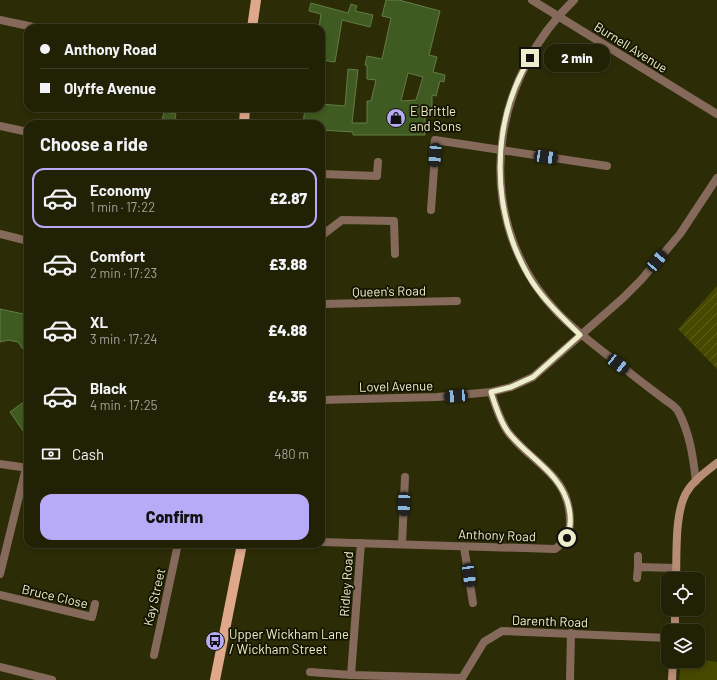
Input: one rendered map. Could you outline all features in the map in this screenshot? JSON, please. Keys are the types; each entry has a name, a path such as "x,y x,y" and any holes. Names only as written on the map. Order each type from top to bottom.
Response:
{"main road":[{"path":"253,24 256,0"},
{"path":"215,680 241,548"}],"street":[{"name":"Burnell Avenue","path":"532,0 717,114"},
{"path":"574,0 558,17 524,68 515,89 506,118 501,150 501,191 510,234 519,257 529,276 556,312 580,335 677,410 691,443 696,481"},
{"path":"0,20 24,25"},
{"path":"0,126 24,131"},
{"path":"431,210 435,155 433,153 436,140 607,166"},
{"path":"325,174 378,176 378,162"},
{"name":"Lovel Avenue","path":"325,400 437,397 491,392 511,387 533,377 623,298 649,271 680,234 717,178"},
{"path":"325,233 342,220 394,221 395,254"},
{"path":"0,234 24,240"},
{"name":"Queen's Road","path":"325,304 457,301"},
{"name":"Anthony Road","path":"325,542 555,549 561,545 567,538 570,529 568,502 562,488 555,478 507,431 491,392"},
{"path":"676,572 678,532 682,502 687,491 717,463"},
{"path":"0,464 24,468"},
{"path":"402,544 405,477"},
{"path":"0,574 24,480"},
{"name":"Ridley Road","path":"351,675 361,543"},
{"path":"464,547 473,603"},
{"name":"Kay Street","path":"154,655 177,548"},
{"path":"637,578 638,556"},
{"path":"638,567 676,568"},
{"name":"Bruce Close","path":"0,595 92,617 95,604"},
{"name":"Darenth Road","path":"310,672 351,675 462,678 484,642 502,631 661,638"},
{"path":"570,680 571,633"},
{"path":"0,667 52,680"},
{"path":"672,680 673,668"}],"shaded area":[{"path":"717,286 717,369 678,329"},
{"path":"705,660 717,662 717,680 679,680 680,668 705,668"}],"building":[{"path":"386,0 399,0 440,11 429,55 437,57 433,72 445,75 444,82 440,81 436,96 432,95 432,112 425,112 425,135 353,135 353,132 325,130 325,120 304,120 304,112 325,112 325,104 345,106 348,69 358,70 352,123 367,123 367,101 371,101 376,80 367,79 367,65 365,65 367,56 382,59 391,18 382,16","holes":["408,73 423,77 416,100 401,101"]},
{"path":"311,3 348,13 351,4 357,6 355,11 373,15 370,27 342,20 335,62 325,61 325,24 320,24 321,14 309,11"},
{"path":"164,112 176,114 175,119 179,120 162,120"},
{"path":"0,309 24,314 24,350 18,342 8,340 0,342"},
{"path":"24,402 24,432 10,412"}],"place":[{"name":"E Brittle and Sons","path":"396,118"},
{"name":"Upper Wickham Lane / Wickham Street","path":"215,641"}],"route":[{"path":"530,58 515,89 506,118 501,150 500,171 504,210 510,234 519,257 529,276 556,312 580,335 533,377 511,387 491,392 507,431 555,478 562,488 568,502 570,515 570,529 567,538"}]}
